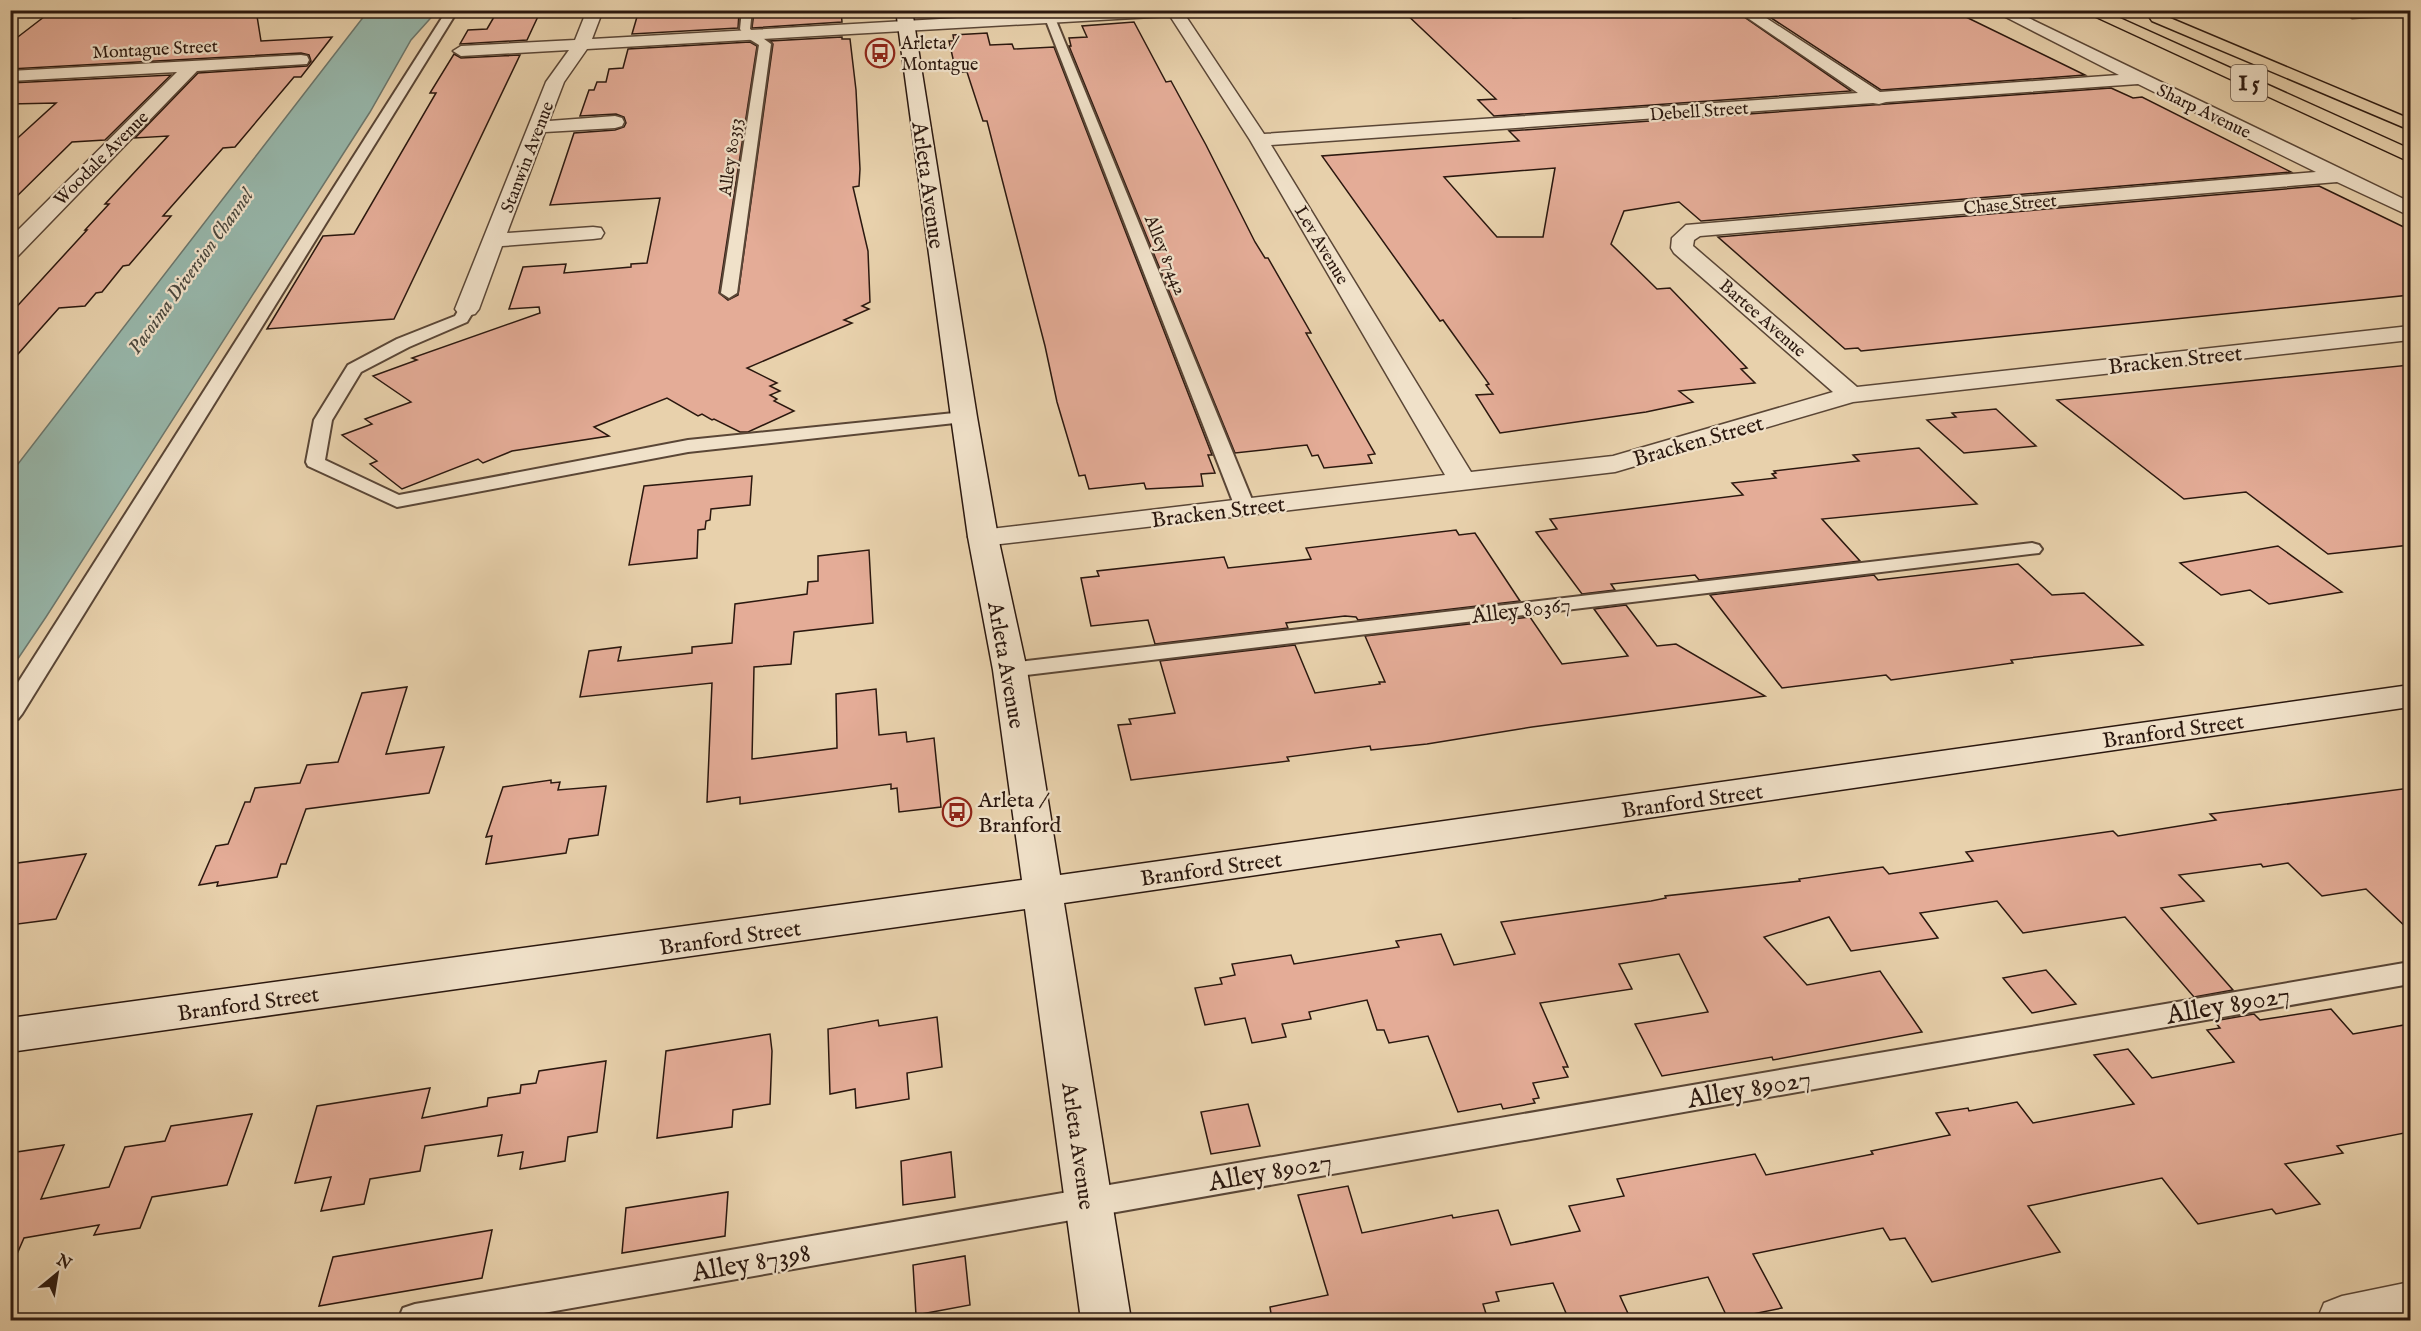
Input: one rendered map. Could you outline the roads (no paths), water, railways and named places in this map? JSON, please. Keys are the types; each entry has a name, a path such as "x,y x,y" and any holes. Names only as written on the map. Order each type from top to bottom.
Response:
{"highway":[{"name":"I 5","path":"2088,10 2410,156"},
{"path":"2117,10 2410,141"},
{"path":"2140,10 2410,125"},
{"name":"I 5","path":"2179,10 2344,79"}],"street":[{"name":"Stanwin Avenue","path":"467,309 496,240 555,82 580,45 595,10"},
{"path":"1743,10 1879,99"},
{"name":"Sharp Avenue","path":"1999,10 2410,210"},
{"path":"2357,15 2410,10"},
{"path":"461,51 750,35 905,18 1050,18 1183,11"},
{"name":"Lev Avenue","path":"1183,11 1464,483"},
{"name":"Arleta Avenue","path":"905,18 983,537 1010,670 1106,1320"},
{"name":"Montague Street","path":"10,76 301,60"},
{"name":"Woodale Avenue","path":"10,251 192,66"},
{"name":"Debell Street","path":"1259,140 1879,99 2138,79"},
{"path":"539,127 615,122"},
{"name":"Chase Street","path":"1683,238 1694,230 2340,176"},
{"path":"496,240 593,233"},
{"name":"Bartee Avenue","path":"1683,238 1682,248 1851,395"},
{"name":"Bracken Street","path":"983,537 1615,464 1851,395 2410,333"},
{"name":"Branford Street","path":"10,1035 769,932 2410,696"},
{"path":"2342,1320 2410,1306"}],"lane":[{"path":"10,714 453,10"},
{"path":"747,10 745,29 750,35"},
{"name":"Alley 87442","path":"1050,18 1245,507"},
{"name":"Alley 80353","path":"729,293 765,44 750,35"},
{"path":"467,309 461,319 403,343 354,369 323,420 315,462 397,501 688,446 964,417"},
{"name":"Alley 80367","path":"1010,670 2032,549"},
{"name":"Alley 89027","path":"1088,1203 2410,973"},
{"name":"Alley 87398","path":"415,1320 1088,1203"}],"water":[{"name":"Pacoima Diversion Channel","path":"368,11 437,11 411,40 370,112 11,669 11,473"}],"place":[{"name":"Arleta / Montague","path":"880,53"},
{"name":"Arleta / Branford","path":"957,812"}]}
